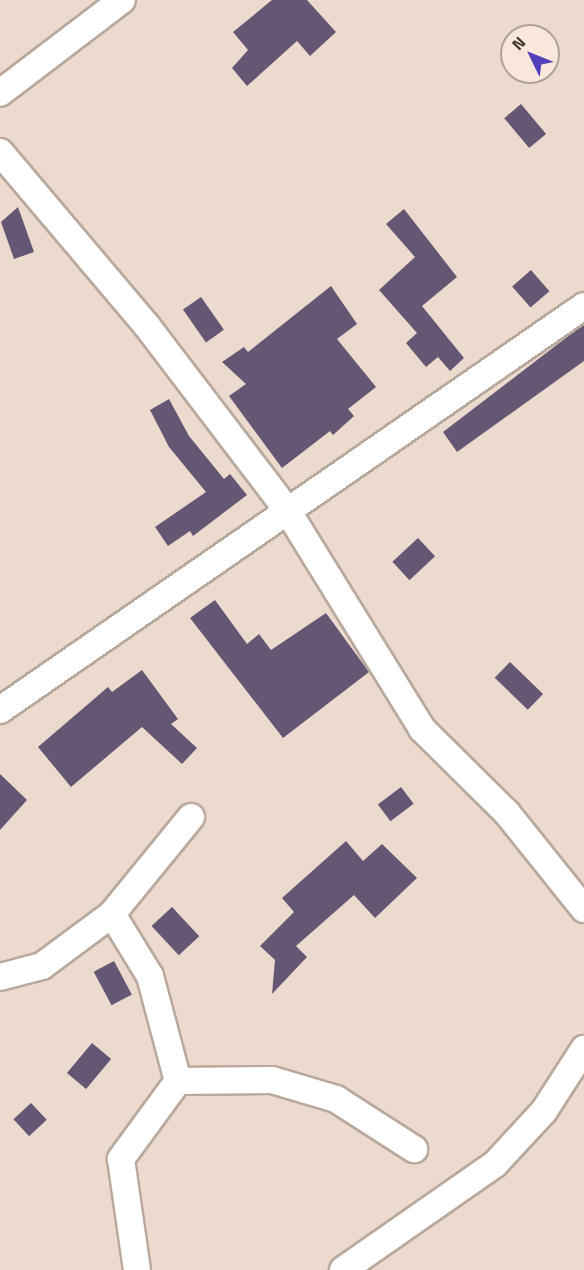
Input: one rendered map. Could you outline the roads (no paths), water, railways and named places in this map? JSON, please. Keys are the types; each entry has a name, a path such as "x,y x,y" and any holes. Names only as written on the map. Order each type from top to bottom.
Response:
{"street":[{"path":"0,93 122,0"},
{"path":"0,152 147,326 287,510 422,729 507,813 584,909"},
{"path":"0,710 584,306"},
{"path":"0,977 42,966 112,914 190,818"},
{"path":"112,914 150,976 178,1082"},
{"path":"343,1270 495,1164 544,1111 584,1049"},
{"path":"178,1082 272,1080 336,1099 414,1149"},
{"path":"137,1270 121,1159 178,1082"}]}
